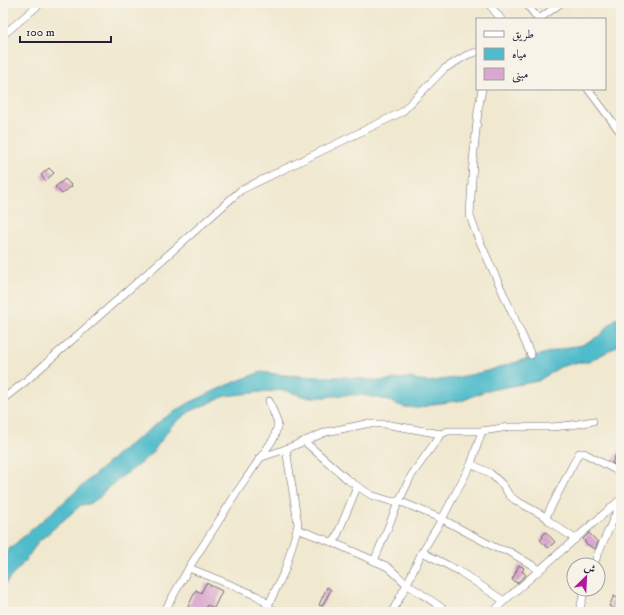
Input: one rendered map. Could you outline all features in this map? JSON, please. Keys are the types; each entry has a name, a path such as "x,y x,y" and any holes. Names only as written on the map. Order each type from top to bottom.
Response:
{"street":[{"path":"3,35 41,3"},
{"path":"488,3 500,18"},
{"path":"526,3 538,18"},
{"path":"540,18 561,3"},
{"path":"3,399 26,381 241,190 402,112 444,69 467,55 476,52"},
{"path":"482,90 478,111 473,161 470,216 479,240 531,355"},
{"path":"589,90 621,133"},
{"path":"164,612 189,568 259,458 274,438 278,424 269,401"},
{"path":"374,561 399,501 414,472 441,434 448,431 482,431 509,427 572,425 593,421"},
{"path":"259,458 286,449 326,432 366,424 385,424 441,434"},
{"path":"392,612 422,552 442,519 470,464 482,431"},
{"path":"304,441 348,480 370,495 380,499 399,501 442,519 496,548 510,552 540,570"},
{"path":"266,608 285,570 298,529 286,449"},
{"path":"546,517 579,454 584,453 621,473"},
{"path":"470,464 490,473 515,500 546,517 549,521 575,539"},
{"path":"334,543 357,487"},
{"path":"493,612 621,500"},
{"path":"597,557 621,500"},
{"path":"298,529 386,566 407,584 447,612"},
{"path":"422,552 463,574 504,601"},
{"path":"189,568 257,596 266,608 277,612"},
{"path":"579,612 583,597"}],"water":[{"path":"621,315 621,342 616,347 588,362 578,362 560,367 538,381 485,391 464,400 434,404 419,408 404,407 384,399 362,395 306,397 284,390 225,396 189,412 172,425 153,452 136,467 105,490 100,497 89,504 81,505 38,542 25,561 3,586 3,557 9,549 120,452 163,419 189,403 227,385 261,372 315,377 345,377 380,381 409,378 427,382 461,377 569,347 582,345 599,336 615,319"}],"building":[{"path":"49,168 54,173 45,181 41,175"},
{"path":"65,179 72,186 62,194 55,187"},
{"path":"621,447 621,467 612,463"},
{"path":"546,532 555,542 548,548 540,540"},
{"path":"589,533 598,542 595,549 585,543 583,539"},
{"path":"519,565 524,568 522,571 526,575 517,583 512,580"},
{"path":"206,583 222,591 214,608 207,605 204,612 186,611 196,590 201,593"},
{"path":"327,587 331,590 322,606 319,605"},
{"path":"614,596 621,600 621,607 619,611 609,606"}]}
